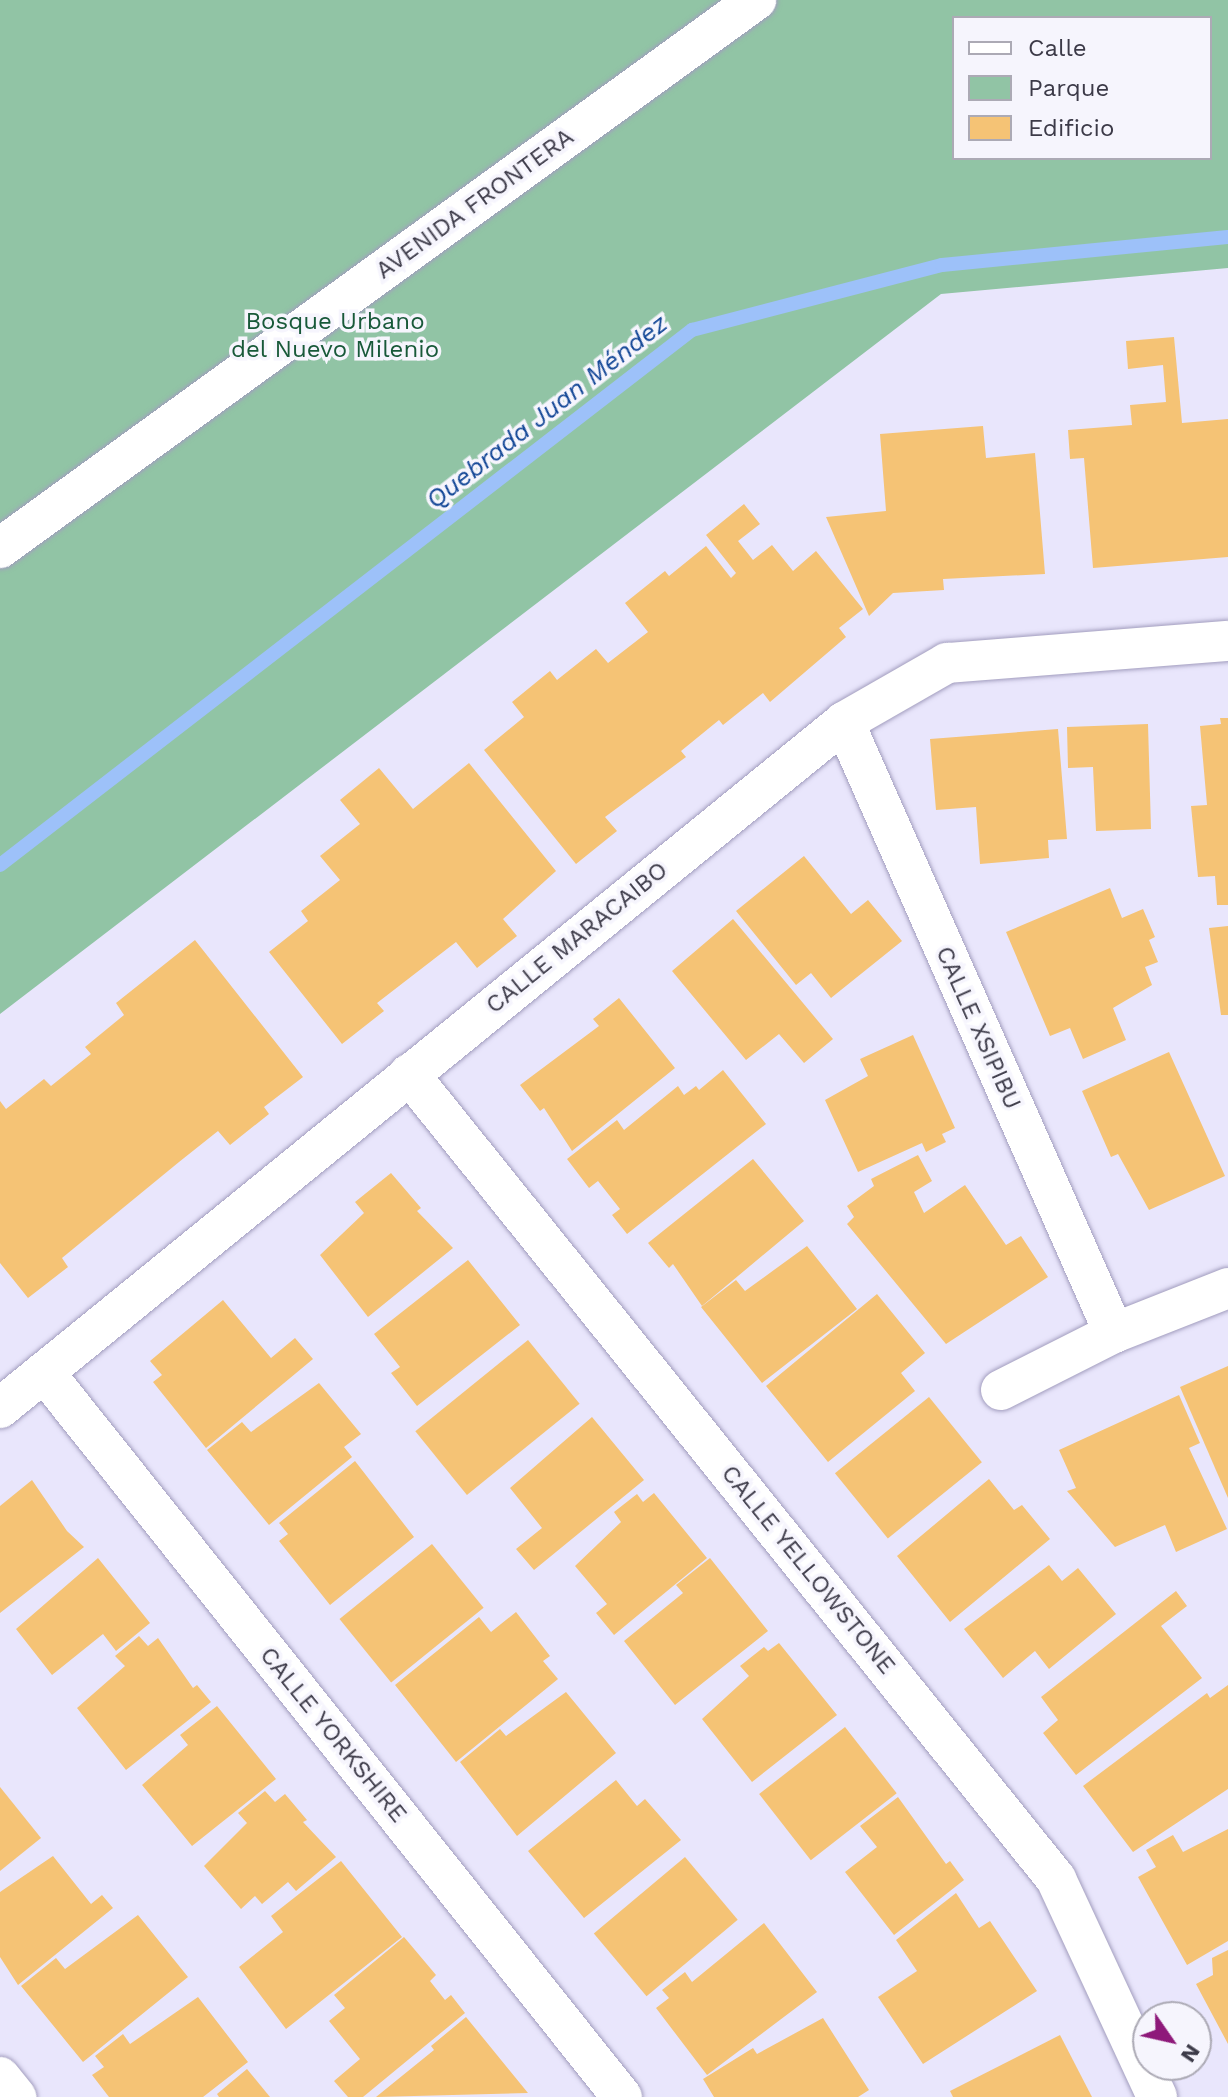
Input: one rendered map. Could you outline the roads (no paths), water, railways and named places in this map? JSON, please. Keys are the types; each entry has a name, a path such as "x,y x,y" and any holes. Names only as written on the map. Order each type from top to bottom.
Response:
{"street":[{"name":"AVENIDA FRONTERA","path":"0,548 756,0"},
{"name":"CALLE MARACAIBO","path":"0,1408 844,722 947,663 1228,641"},
{"name":"CALLE XSIPIBU","path":"844,722 1114,1333"},
{"name":"CALLE YELLOWSTONE","path":"409,1074 1056,1879 1157,2097"},
{"path":"1001,1390 1114,1333 1228,1288"},
{"name":"CALLE YORKSHIRE","path":"44,1372 622,2097"},
{"path":"0,2077 16,2097"}],"waterway":[{"name":"Quebrada Juan Méndez","path":"0,865 692,330 942,265 1228,237"}],"park label":[{"name":"Bosque Urbano del Nuevo Milenio","path":"335,336"}]}
